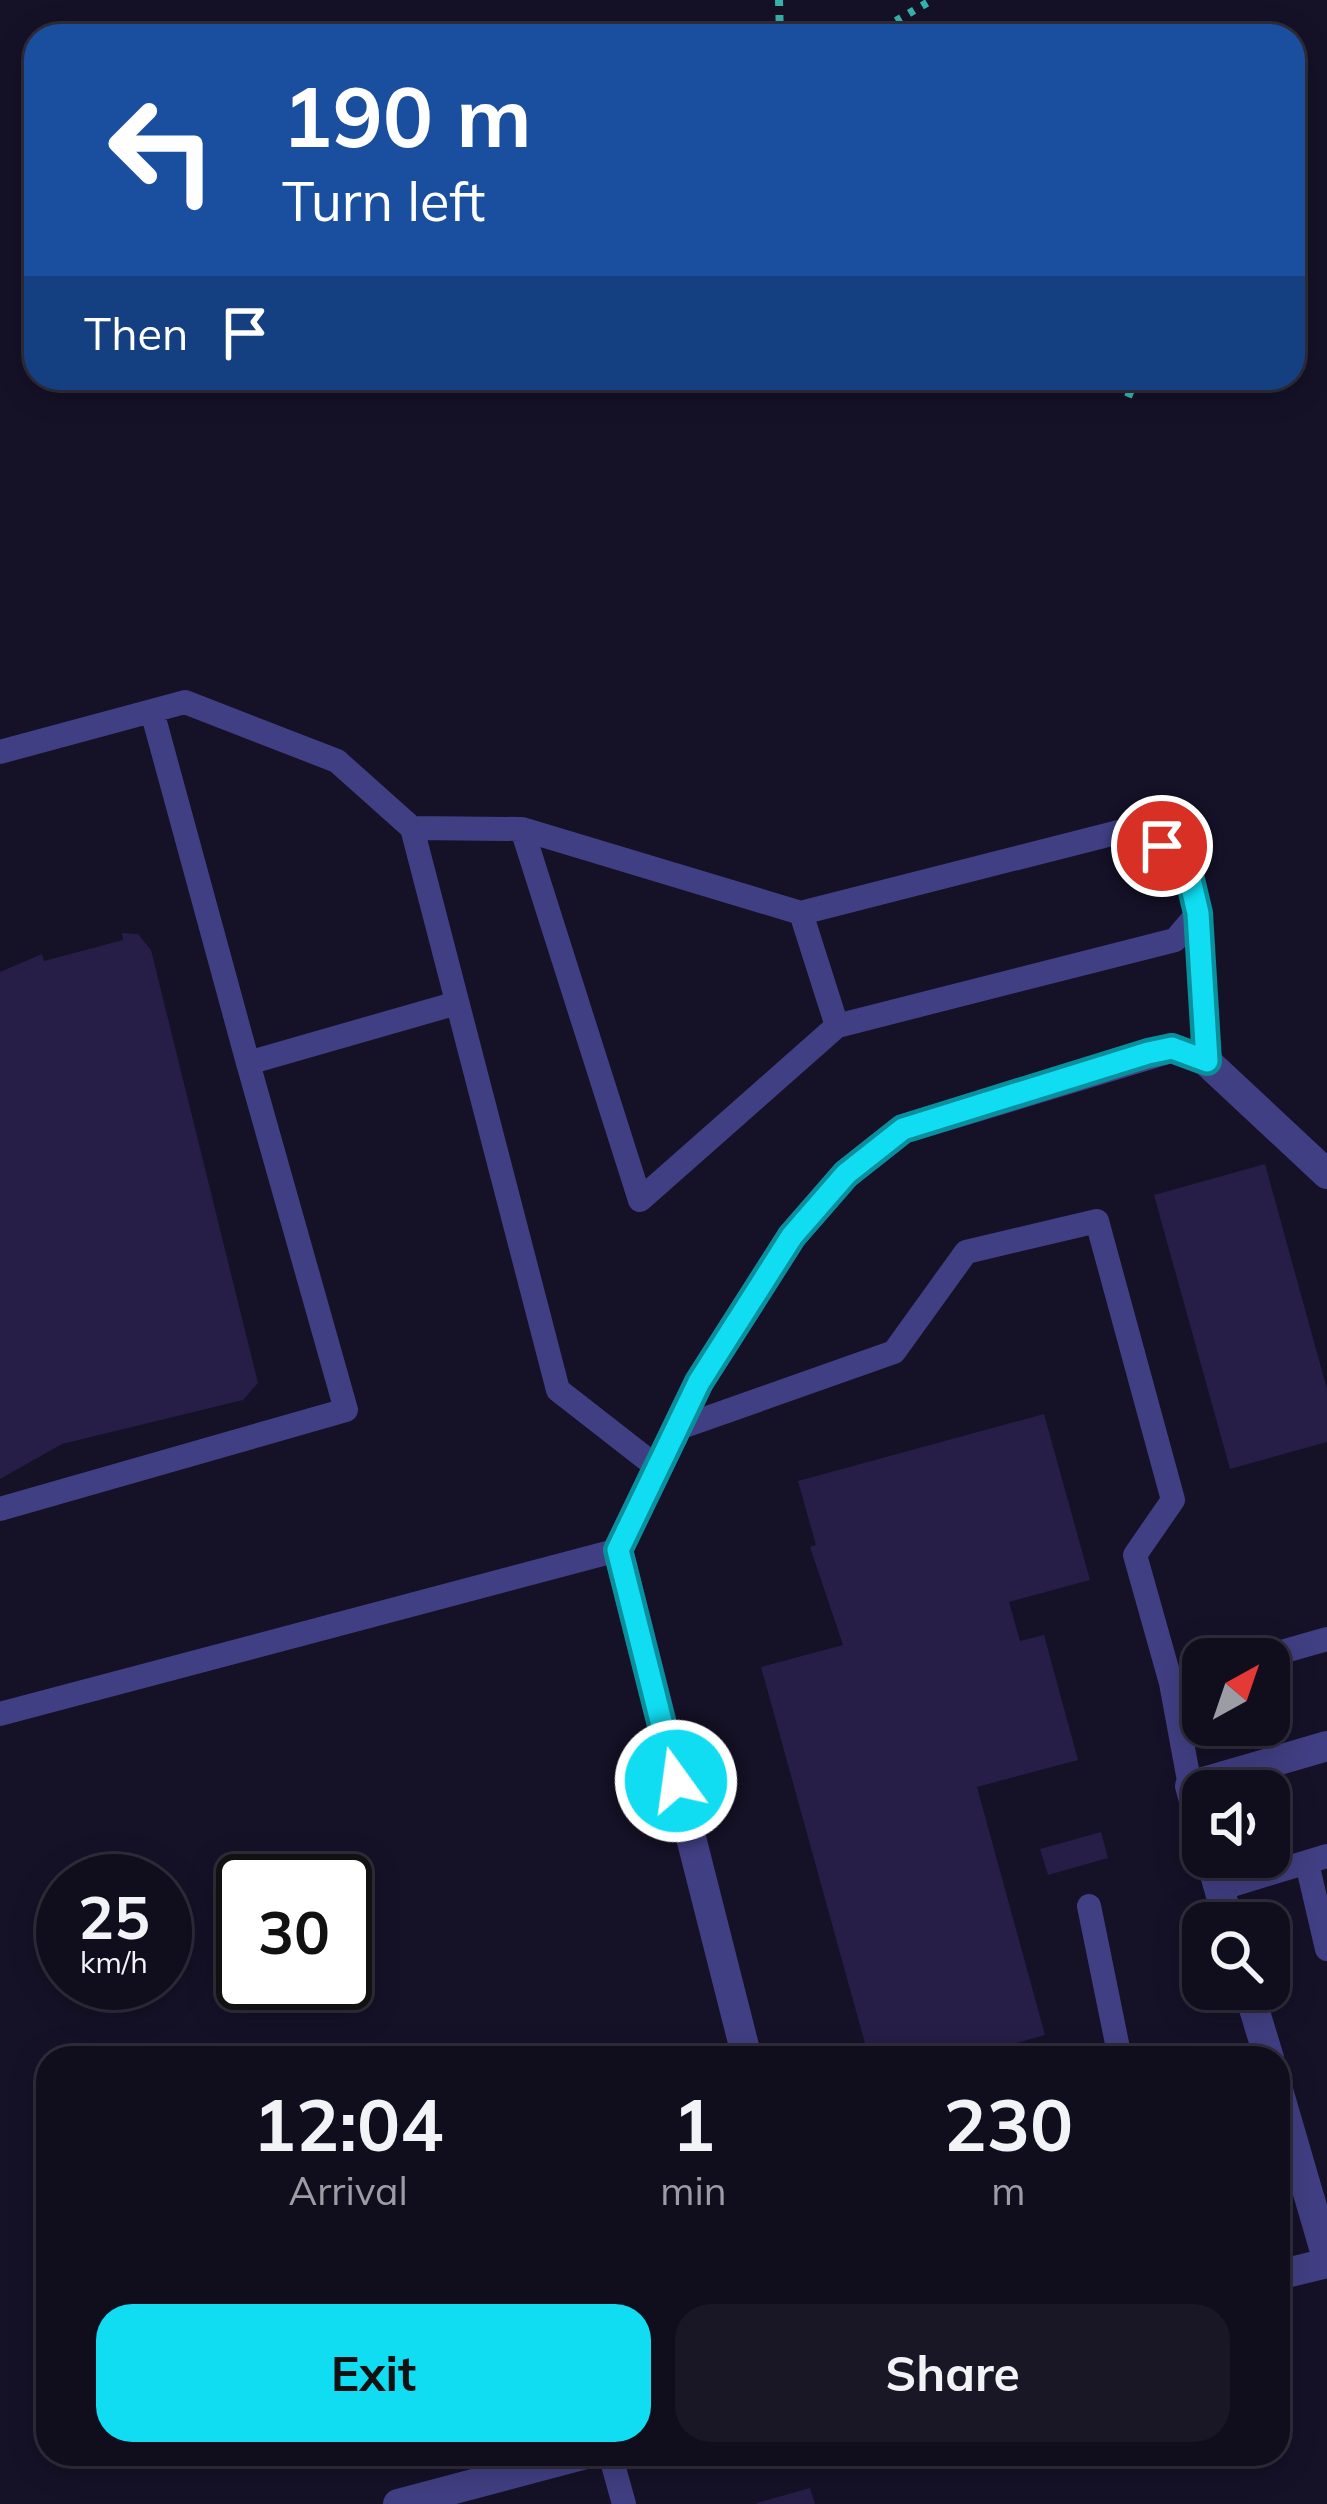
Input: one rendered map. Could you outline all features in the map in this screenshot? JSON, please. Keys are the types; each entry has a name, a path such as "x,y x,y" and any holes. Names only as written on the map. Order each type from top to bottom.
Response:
{"street":[{"path":"744,2046 618,1550 699,1382 792,1236 846,1174 903,1129 1172,1048 1207,1061 1327,1174"},
{"path":"1246,1770 1327,1747"},
{"path":"1216,1878 1223,1902"},
{"path":"1254,2010 1265,2046"},
{"path":"1290,2132 1327,2261 1290,2272"},
{"path":"398,2504 541,2466"}],"lane":[{"path":"0,752 185,702 337,761 412,828 558,1390 658,1468"},
{"path":"0,1509 346,1411 152,711"},
{"path":"412,828 522,829 801,913 1123,831 1162,846 1188,871 1198,913 1207,1061"},
{"path":"522,829 640,1200 837,1026 1174,940 1198,913"},
{"path":"801,913 837,1026"},
{"path":"248,1063 458,1003"},
{"path":"676,1429 894,1352 966,1252 1097,1221 1173,1500 1135,1555 1172,1683 1187,1770"},
{"path":"0,1714 618,1550"},
{"path":"1290,1650 1327,1639"},
{"path":"1172,1683 1182,1680"},
{"path":"1219,1889 1317,1860 1327,1949"},
{"path":"1089,1906 1118,2046"},
{"path":"613,2466 624,2504"}],"path":[{"path":"891,24 932,0"},
{"path":"1128,397 1131,390"}],"building":[{"path":"122,933 138,934 151,950 258,1383 243,1400 62,1444 0,1479 0,972 42,954 44,961 123,940"},
{"path":"1265,1164 1327,1389 1327,1442 1230,1469 1154,1195"},
{"path":"1044,1414 1090,1580 1009,1602 1020,1641 1044,1635 1078,1760 977,1787 1045,2035 1006,2046 866,2046 761,1667 843,1645 810,1547 816,1545 798,1481"},
{"path":"1101,1832 1108,1858 1048,1875 1040,1849"},
{"path":"810,2488 815,2504 757,2504 757,2503"}],"route":[{"path":"676,1781 618,1550 699,1382 792,1236 846,1174 903,1129 1148,1053 1172,1048 1207,1061 1198,913 1188,871 1162,846"}]}
